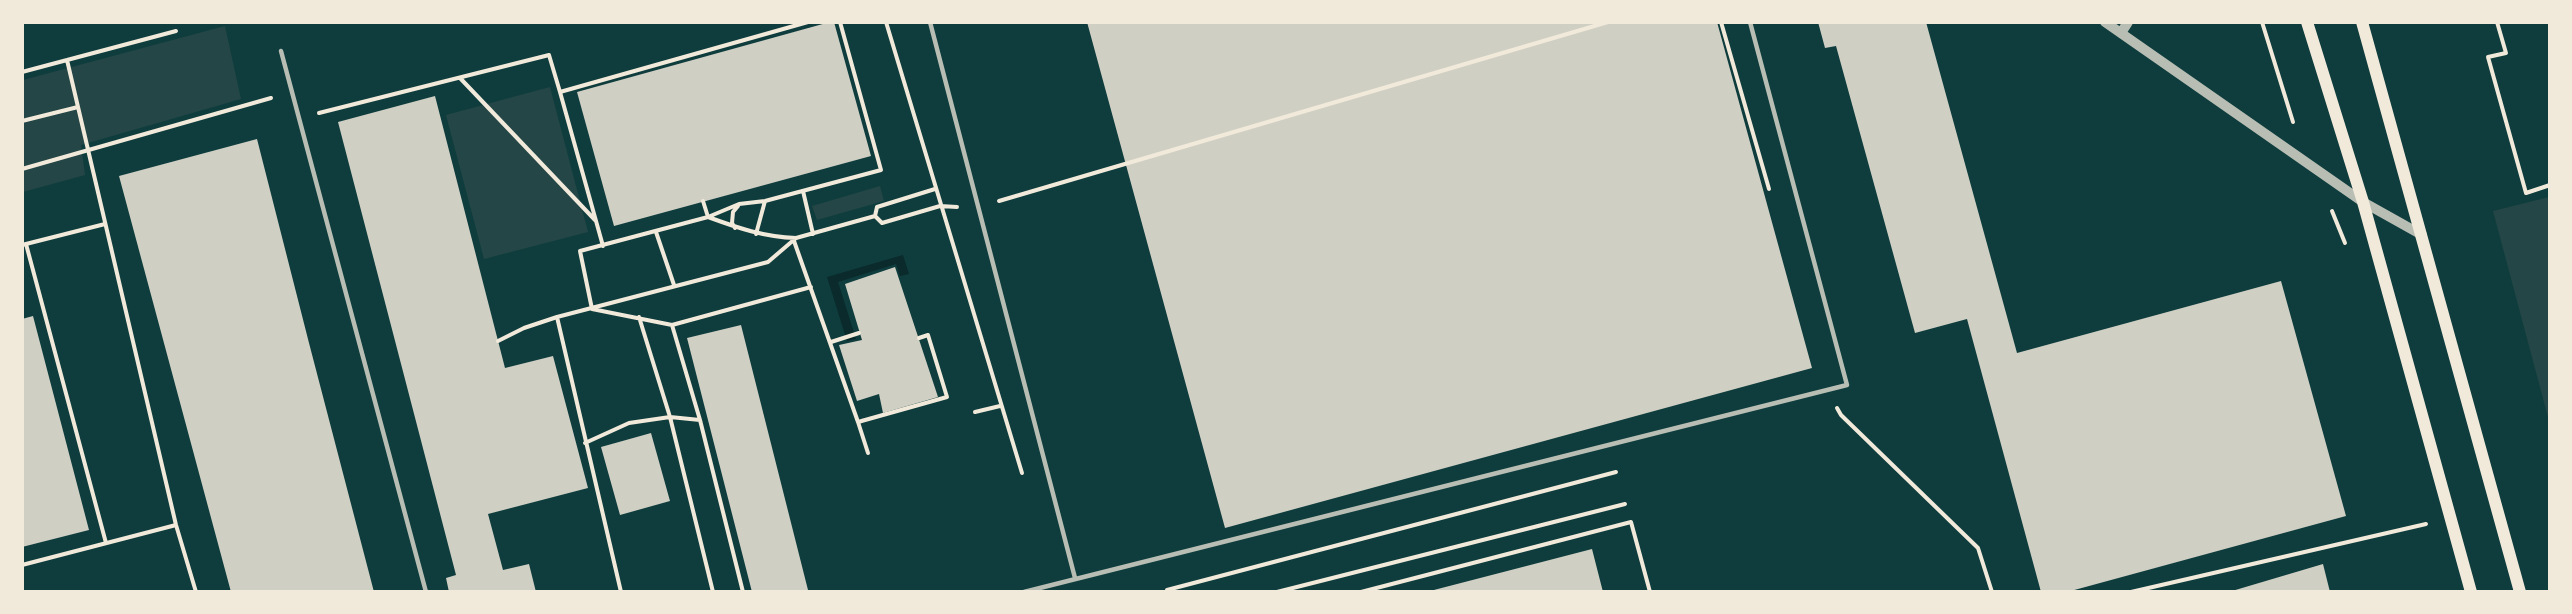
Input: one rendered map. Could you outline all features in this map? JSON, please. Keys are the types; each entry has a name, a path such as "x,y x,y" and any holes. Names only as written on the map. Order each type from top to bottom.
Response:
{"main road":[{"path":"2307,22 2363,202 2470,591"},
{"path":"2362,22 2520,591"}],"street":[{"path":"2105,22 2363,202 2422,235"},
{"path":"2121,33 2128,22"}],"lane":[{"path":"930,22 1075,578"},
{"path":"1024,591 1847,385 1750,22"},
{"path":"281,51 426,591"}],"path":[{"path":"560,92 808,22"},
{"path":"592,309 580,251 708,218 740,204 765,201 881,170 840,22"},
{"path":"886,22 1000,406 1025,481"},
{"path":"875,216 882,223 940,206 978,207 1608,22"},
{"path":"1721,22 1770,194"},
{"path":"2497,22 2506,53 2488,57 2526,193 2550,185"},
{"path":"22,72 176,31"},
{"path":"300,118 549,55 603,246"},
{"path":"67,60 176,525 196,591"},
{"path":"459,77 596,221"},
{"path":"22,169 292,92"},
{"path":"22,121 78,107"},
{"path":"875,216 877,207 935,189"},
{"path":"803,191 813,234"},
{"path":"704,201 708,218"},
{"path":"756,234 765,201"},
{"path":"736,228 732,223 733,212 740,204"},
{"path":"498,341 524,328 557,317 768,262 795,240 875,216"},
{"path":"708,218 756,234 795,240"},
{"path":"105,224 24,245 106,543"},
{"path":"656,232 674,285"},
{"path":"795,240 810,287 832,341 868,453"},
{"path":"592,309 639,316 672,325 810,287"},
{"path":"639,316 670,417 713,591"},
{"path":"557,317 621,591"},
{"path":"672,325 700,420 742,591"},
{"path":"832,341 858,334"},
{"path":"858,422 947,397 928,335 919,338"},
{"path":"1829,390 1841,415 1978,548 1992,591"},
{"path":"975,412 1000,406"},
{"path":"585,443 629,423 670,417 700,420"},
{"path":"1167,590 1616,472"},
{"path":"1277,591 1625,504"},
{"path":"1361,591 1631,522 1650,591"},
{"path":"2132,591 2426,524"},
{"path":"22,565 176,525"}],"shaded area":[{"path":"225,26 241,99 81,145 85,175 23,192 23,80"},
{"path":"550,87 588,232 484,259 446,115"},
{"path":"880,186 884,201 817,220 812,206"},
{"path":"2550,197 2549,421 2493,211"},
{"path":"903,255 909,274 900,276 896,264 838,282 856,339 847,341 827,277"}],"building":[{"path":"834,22 871,156 614,226 577,92"},
{"path":"1087,22 1717,22 1812,368 1225,528"},
{"path":"1818,22 1926,22 2017,353 2281,281 2346,516 2067,592 2041,592 1967,319 1915,333 1836,46 1825,48"},
{"path":"435,96 505,368 553,356 588,488 488,514 503,570 529,564 536,592 449,592 446,578 456,575 338,122"},
{"path":"257,139 374,592 231,592 119,176"},
{"path":"895,267 938,397 883,413 879,394 857,401 839,345 862,340 845,284"},
{"path":"33,316 89,530 22,547 22,319"},
{"path":"741,325 808,590 804,592 752,592 687,338"},
{"path":"651,433 670,501 620,515 601,447"},
{"path":"1592,549 1603,592 1430,592 1430,591"},
{"path":"2323,564 2330,592 2232,592 2232,591"}]}
